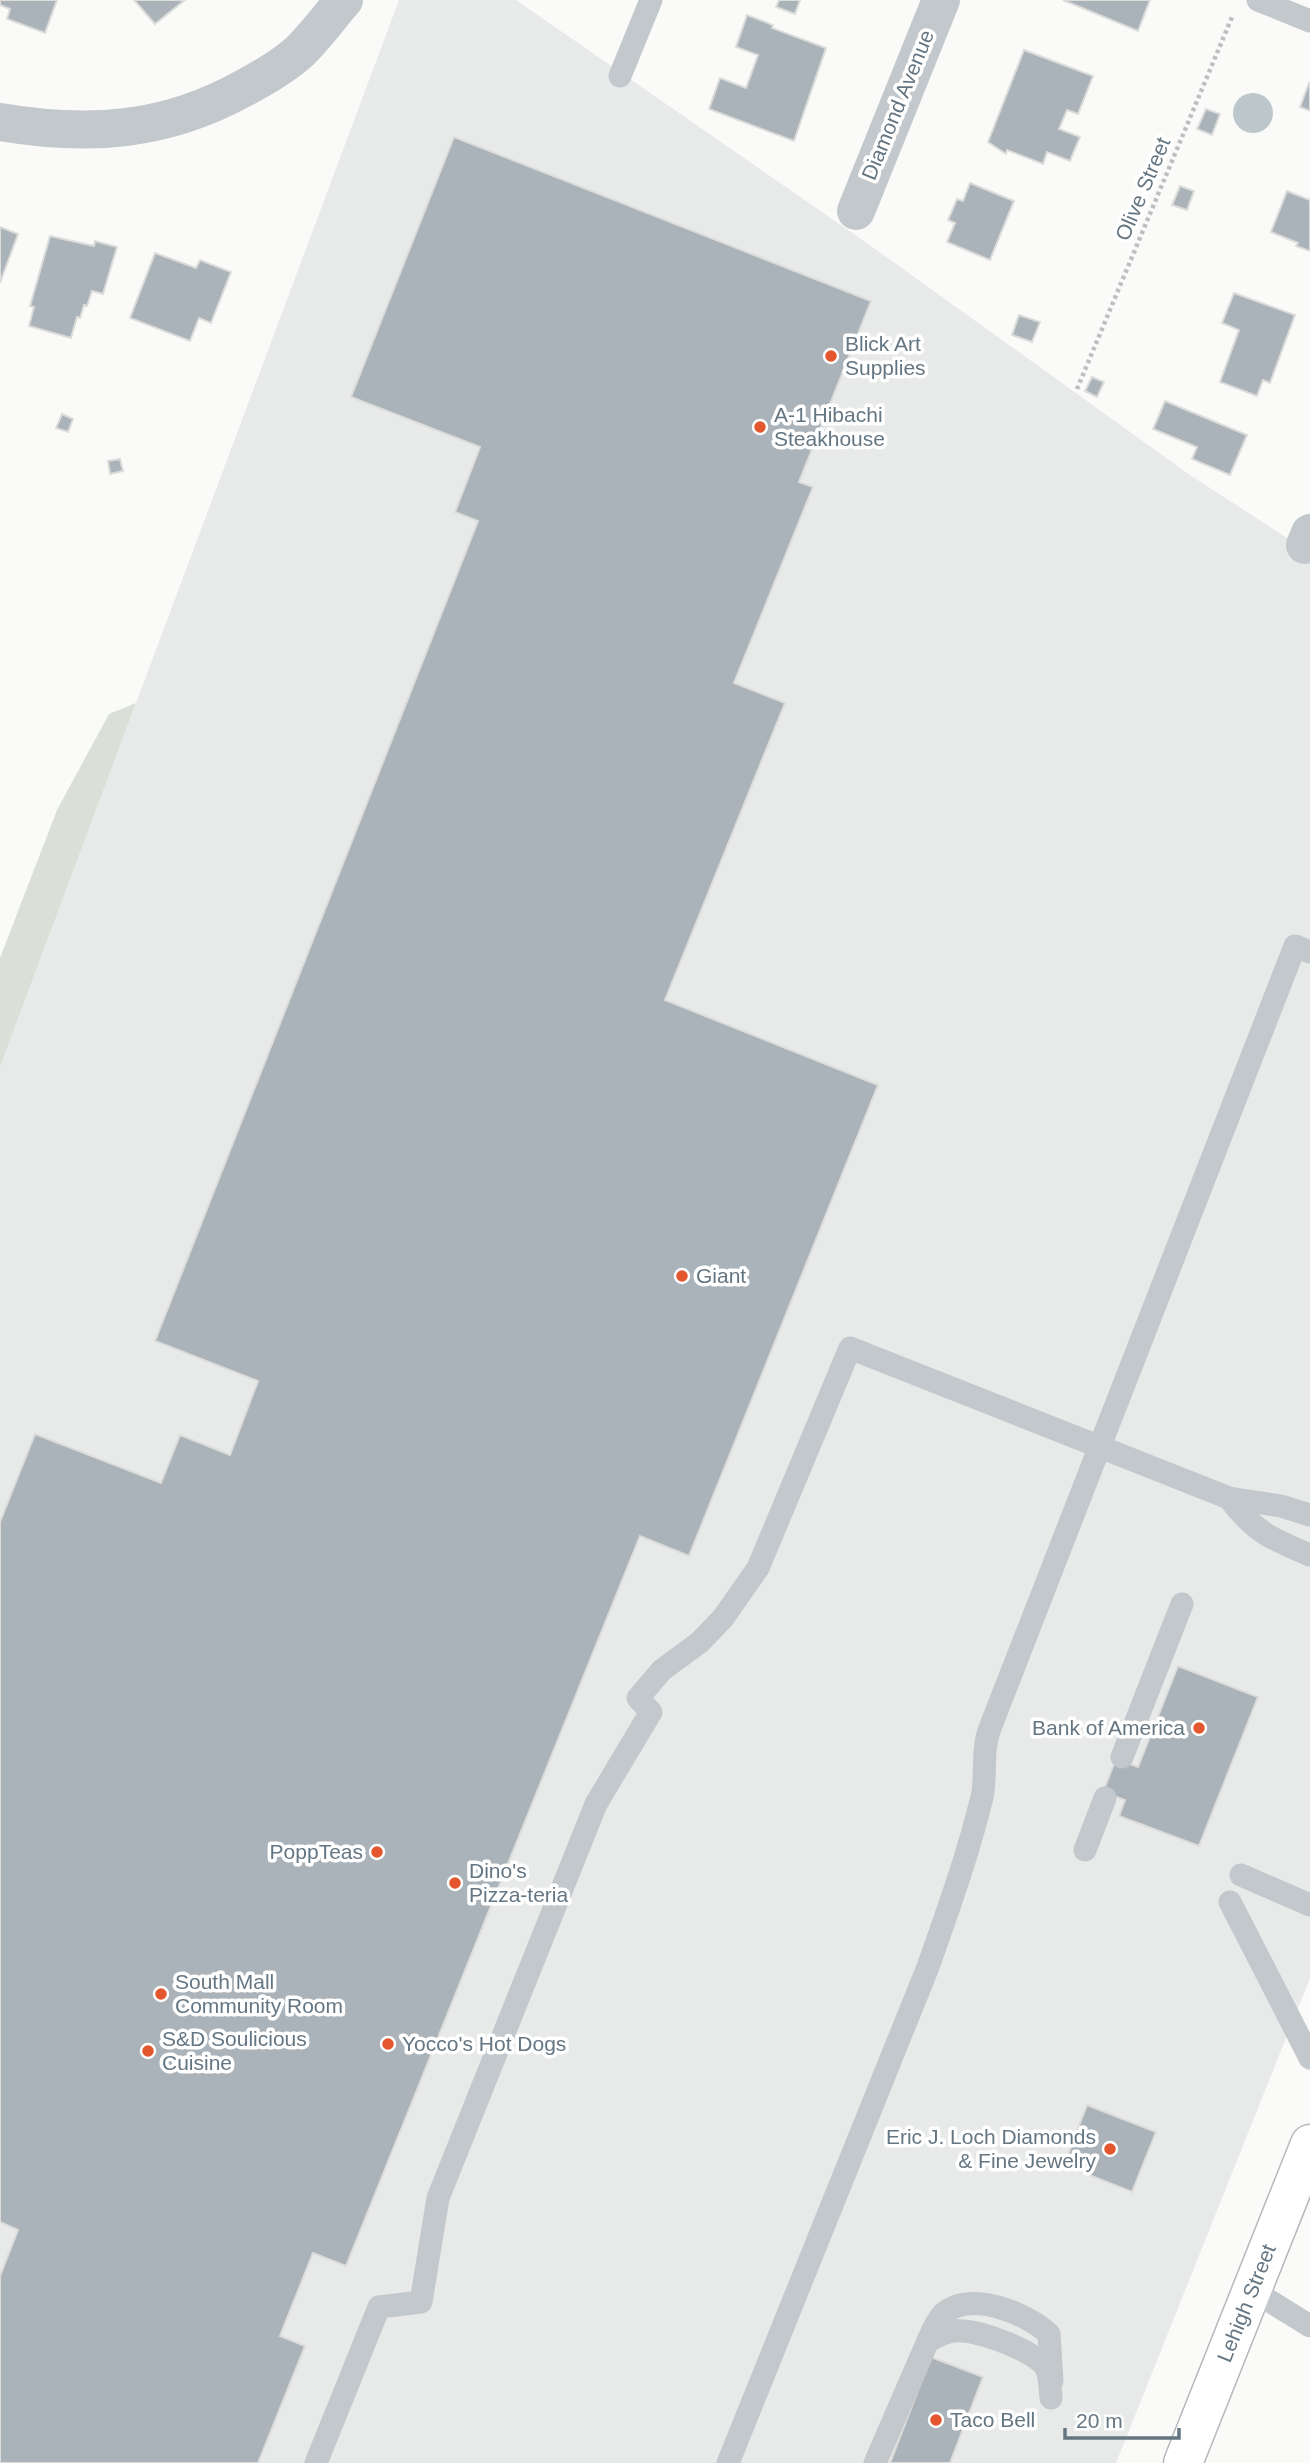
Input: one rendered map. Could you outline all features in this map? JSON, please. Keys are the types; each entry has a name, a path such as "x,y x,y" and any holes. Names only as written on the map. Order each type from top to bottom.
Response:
{"highway":[{"name":"Lehigh Street","path":"1183,2463 1310,2144"}],"street":[{"path":"0,122 50,131 108,131 165,121 220,102 270,74 298,53 344,0"},
{"name":"Diamond Avenue","path":"856,211 941,0"}],"lane":[{"path":"620,76 650,0"},
{"path":"1258,0 1310,22"},
{"path":"728,2463 928,1967 968,1852 983,1793 986,1737 1100,1446 1302,949"},
{"path":"316,2463 379,2307 421,2302 438,2198 596,1804 651,1713 638,1698 662,1670 700,1642 723,1618 758,1568 850,1348 1229,1498 1281,1506 1310,1515"},
{"path":"1229,1498 1245,1520 1271,1540 1310,1555"},
{"path":"1122,1757 1182,1604"},
{"path":"1085,1850 1105,1798"},
{"path":"1241,1875 1310,1905"},
{"path":"1230,1902 1310,2058"},
{"path":"1252,2290 1310,2326"},
{"path":"875,2463 927,2343 944,2314 964,2304 985,2305 1036,2323 1049,2334 1053,2359 1051,2398 1047,2369 1036,2357 993,2338 962,2331 937,2334 927,2343"}],"path":[{"name":"Olive Street","path":"1077,389 1234,13"}],"shaded area":[{"path":"399,0 516,0 871,246 1190,475 1310,553 1310,1978 1116,2463 0,2463 0,1067"},
{"path":"1253,93 1267,99 1273,113 1267,127 1253,133 1239,127 1233,113 1239,99"},
{"path":"136,703 0,1067 0,958 57,810 109,714"}],"building":[{"path":"0,0 57,0 45,33 7,19 10,9 0,5"},
{"path":"134,0 185,0 155,24"},
{"path":"779,0 800,0 795,14 776,7"},
{"path":"1063,0 1150,0 1138,31"},
{"path":"747,15 773,25 772,28 826,48 794,141 709,109 720,78 746,88 758,55 736,47"},
{"path":"1024,50 1093,76 1078,114 1067,110 1059,129 1080,137 1070,161 1047,152 1043,164 1007,150 1006,154 988,142"},
{"path":"1310,84 1310,111 1300,107"},
{"path":"1206,109 1220,114 1212,135 1197,129"},
{"path":"454,137 871,301 799,482 813,487 734,683 785,703 665,1000 878,1085 689,1556 640,1536 346,2266 313,2253 280,2336 305,2346 258,2463 0,2463 0,2276 18,2230 0,2222 0,1522 35,1434 161,1483 180,1435 230,1455 258,1381 155,1341 478,521 455,512 480,447 351,397"},
{"path":"970,183 1014,201 990,260 947,242 955,223 948,220 957,199 963,201"},
{"path":"1180,186 1194,191 1187,210 1172,205"},
{"path":"1287,191 1310,200 1310,251 1271,232"},
{"path":"0,227 18,234 0,283"},
{"path":"50,236 94,246 95,241 117,247 103,294 92,291 87,306 84,305 80,318 77,317 71,338 29,326 34,307 30,306"},
{"path":"155,253 196,268 200,260 231,272 211,323 199,318 190,341 130,318"},
{"path":"1234,293 1295,315 1270,383 1263,380 1257,396 1220,382 1239,330 1222,323"},
{"path":"1019,315 1040,322 1032,342 1012,335"},
{"path":"1092,377 1104,382 1097,397 1085,391"},
{"path":"1165,401 1247,435 1230,475 1192,459 1197,447 1153,429"},
{"path":"62,414 73,419 68,432 56,428"},
{"path":"120,459 123,471 110,474 108,461"},
{"name":"Bank of America","path":"1178,1666 1258,1697 1199,1846 1119,1816 1125,1800 1103,1792 1116,1759 1138,1767"},
{"name":"Eric J. Loch Diamonds & Fine Jewelry","path":"1087,2105 1156,2132 1132,2192 1064,2165"},
{"name":"Taco Bell","path":"931,2357 983,2377 950,2463 890,2463"}],"place":[{"name":"Blick Art Supplies","path":"831,356"},
{"name":"A-1 Hibachi Steakhouse","path":"760,427"},
{"name":"Giant","path":"682,1276"},
{"name":"Bank of America","path":"1199,1728"},
{"name":"PoppTeas","path":"377,1852"},
{"name":"Dino's Pizza-teria","path":"455,1883"},
{"name":"South Mall Community Room","path":"161,1994"},
{"name":"Yocco's Hot Dogs","path":"388,2044"},
{"name":"S&D Soulicious Cuisine","path":"148,2051"},
{"name":"Eric J. Loch Diamonds & Fine Jewelry","path":"1110,2149"},
{"name":"Taco Bell","path":"936,2420"}]}
